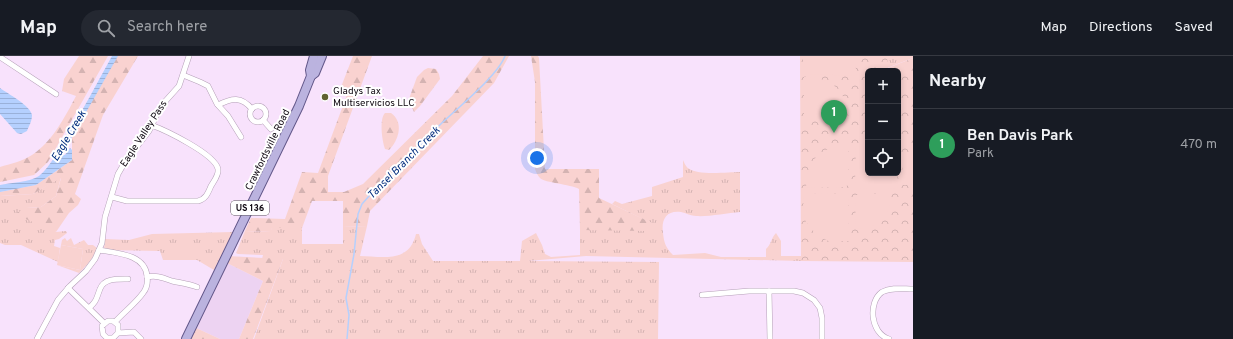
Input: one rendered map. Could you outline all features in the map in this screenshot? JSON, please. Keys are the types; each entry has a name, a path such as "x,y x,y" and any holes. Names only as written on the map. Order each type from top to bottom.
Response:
{"main road":[{"name":"Crawfordsville Road","path":"186,339 305,94 311,76 310,70 314,56"},
{"name":"Crawfordsville Road","path":"311,76 315,73 322,56"}],"street":[{"name":"Eagle Valley Pass","path":"37,339 56,304 68,288 90,267 99,250 104,235 105,217 122,167 144,138 161,106 177,89 189,56"},
{"path":"0,57 56,94"},
{"path":"183,75 208,86 218,105 228,116 241,137"},
{"path":"218,105 229,100 236,99 245,102 252,109"},
{"path":"258,106 263,108 266,113 263,120 258,122 252,119 250,114 252,109 258,106"},
{"path":"263,120 271,129"},
{"path":"112,196 127,201 201,200 207,195 217,174 218,169 216,163 174,135 151,126"},
{"path":"99,250 135,258 143,266 147,277 147,286 142,295 115,322"},
{"path":"147,277 161,276 197,287"},
{"path":"89,308 97,300 100,289 106,282 128,279"},
{"path":"68,288 104,323"},
{"path":"889,339 879,334 874,325 874,304 879,295 890,289 913,289"},
{"path":"702,295 744,291 798,291 809,295 814,300 821,313 822,339"},
{"path":"769,291 770,339"},
{"path":"109,321 115,322 119,327 118,333 115,337 109,339 105,336 102,332 104,323 109,321"},
{"path":"118,333 134,332 141,339"}],"shaded area":[{"path":"225,262 263,281 239,339 220,339 194,327"}],"green space":[{"path":"79,56 108,56 48,162 34,175 0,182 0,167 21,161 39,150 52,136 63,120 76,96 62,91 64,79"},
{"path":"117,56 138,56 103,115 75,194 81,199 78,205 69,213 56,232 14,214 27,208 41,207 56,196 61,178 33,194 0,196 0,192 36,185 72,160 72,137"},
{"path":"353,56 372,56 328,176 328,192 344,192 363,184 452,96 483,56 509,56 494,83 370,211 367,226 343,227 343,201 312,201 302,228 272,228 271,232 245,231 251,218 285,219 302,172 318,173 348,92 341,87"},
{"path":"531,56 538,56 539,58 545,169 599,169 599,198 652,223 647,231 580,230 579,189 540,178 535,169 535,82"},
{"path":"800,56 887,56 888,68 913,58 913,262 801,261"},
{"path":"803,56 854,56 857,76 809,74 803,70"},
{"path":"887,56 913,56 913,58 887,68"},
{"path":"428,68 436,69 440,79 414,112 409,100 410,96 417,77"},
{"path":"804,77 817,78 834,85 845,101 848,120 808,120 804,117"},
{"path":"385,113 391,113 398,121 399,126 399,131 395,141 389,150 385,149 382,136 382,120"},
{"path":"835,146 848,147 848,185 845,187 806,188 808,173 813,161 821,153"},
{"path":"856,146 865,147 865,176 897,176 898,180 897,189 858,188 855,185"},
{"path":"902,154 913,154 913,185 903,185"},
{"path":"683,160 687,167 698,172 740,172 740,212 701,216 692,216 681,212 668,214 664,220 663,233 666,245 673,255 705,253 721,257 766,257 766,249 776,233 781,241 781,256 801,256 801,261 586,256 528,261 659,262 658,339 254,339 283,259 262,259 263,255 236,253 245,231 270,232 272,228 302,228 302,244 343,244 343,227 367,226 360,256 380,257 401,254 412,245 416,234 419,234 422,244 433,261 520,261 522,241 536,233 545,254 551,257 580,255 580,230 647,230 651,223 612,204 615,201 622,204 652,196 652,187 683,177"},
{"path":"61,177 56,196 41,207 27,208 56,232 66,231 67,233 55,240 54,246 60,248 58,262 21,245 5,245 0,243 0,196 33,194"},
{"path":"804,193 845,194 848,197 849,241 828,241 815,233 806,222 803,211"},
{"path":"858,194 891,194 886,215 877,224 856,229 855,197"},
{"path":"233,232 214,270 197,260 189,260 189,248 166,248 165,260 163,260 160,251 104,250 105,239 129,240 152,234"},
{"path":"65,238 67,241 71,238 74,245 84,240 88,245 93,245 97,248 87,265 79,273 57,265 80,270 83,249 61,245 62,240"},
{"path":"61,245 83,249 80,270 57,265"},
{"path":"165,248 189,248 189,260 165,260"},
{"path":"227,256 283,259 253,339 239,339 263,281 225,262"},
{"path":"194,327 220,339 187,339"}],"water":[{"name":"Eagle Creek","path":"112,56 118,56 62,152 62,155 65,155 70,148 72,150 72,160 36,185 0,192 0,185 35,178 47,168 79,116"},
{"path":"0,88 27,107 30,111 32,117 27,131 21,134 17,133 0,114"}],"waterway":[{"name":"Tansel Branch Creek","path":"347,339 349,315 346,298 354,254 358,214 362,204 378,186 382,185 444,121 487,81 501,64 505,56"}],"place":[{"name":"Gladys Tax Multiservicios LLC","path":"325,97"},
{"name":"Ben Davis Park","path":"834,133"}]}
